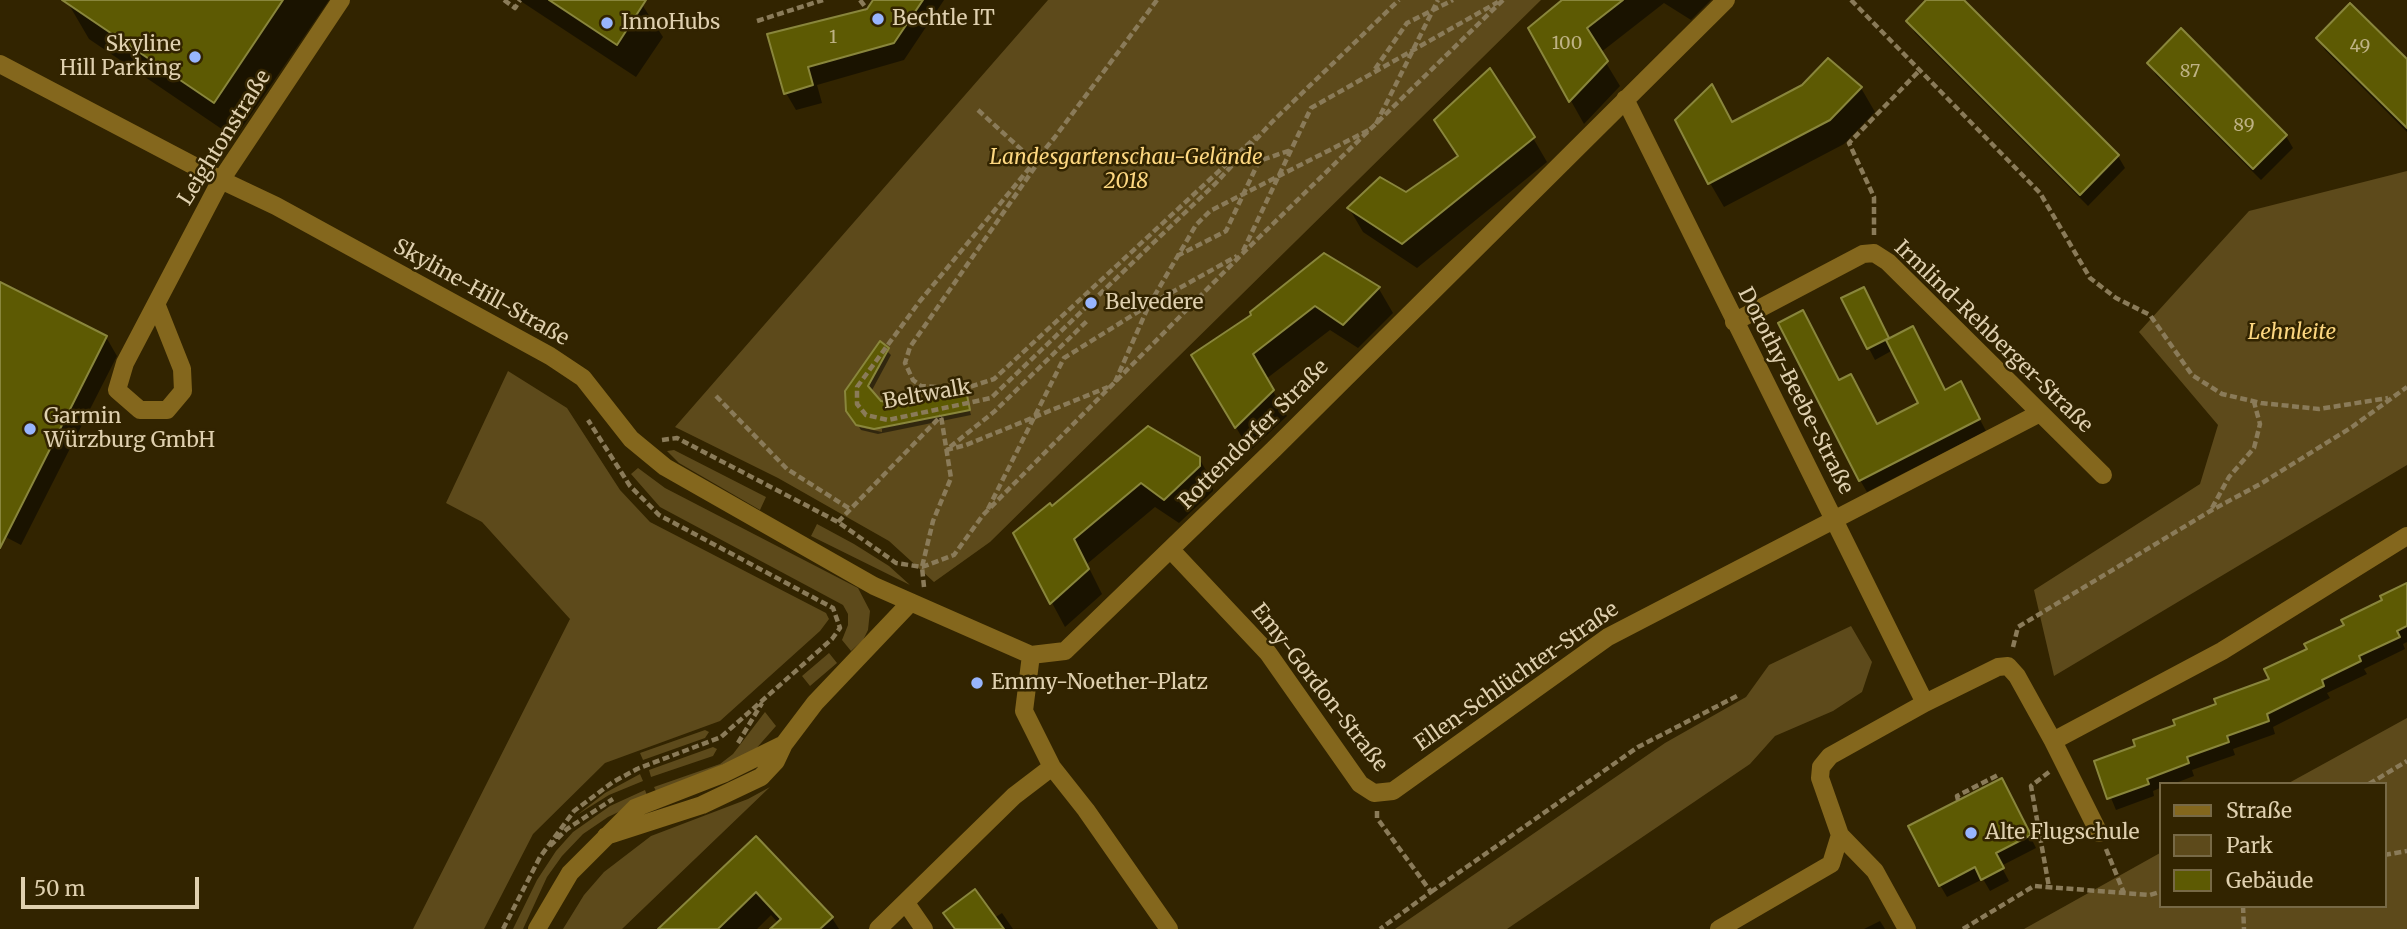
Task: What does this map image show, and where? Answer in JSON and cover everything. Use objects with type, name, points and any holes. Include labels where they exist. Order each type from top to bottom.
[{"type":"street","name":"Leightonstraße","points":[[157,306],[182,369],[183,391],[167,410],[140,410],[117,390],[125,363],[221,180],[341,0]]},
{"type":"street","name":"Rottendorfer Straße","points":[[1031,655],[1065,651],[1171,550],[1726,0]]},
{"type":"street","name":"Skyline-Hill-Straße","points":[[0,64],[276,206],[550,356],[583,378],[645,452],[665,467],[910,603]]},
{"type":"street","name":"Dorothy-Beebe-Straße","points":[[1625,99],[1925,703]]},
{"type":"street","name":"Irmlind-Rehberger-Straße","points":[[1734,322],[1863,254],[1874,253],[1888,262],[2103,475]]},
{"type":"street","name":"Ellen-Schlüchter-Straße","points":[[1374,793],[1393,791],[1608,637],[2040,413]]},
{"type":"street","points":[[2053,741],[2222,651],[2407,536]]},
{"type":"street","name":"Emy-Gordon-Straße","points":[[1171,550],[1268,653],[1360,784],[1374,793]]},
{"type":"street","points":[[537,929],[570,873],[635,808],[725,773],[784,744],[815,703],[910,603],[1031,655],[1024,711],[1052,767],[1086,810],[1169,929]]},
{"type":"street","points":[[1907,929],[1875,871],[1840,835],[1820,778],[1821,767],[1830,756],[1925,703],[1998,667],[2008,666],[2053,741],[2099,833]]},
{"type":"street","points":[[878,929],[1014,796],[1052,767]]},
{"type":"street","points":[[1719,929],[1831,864],[1840,835]]},
{"type":"street","points":[[906,902],[924,929]]},
{"type":"path","points":[[504,0],[515,8],[520,0]]},
{"type":"path","points":[[757,21],[823,0]]},
{"type":"path","points":[[860,0],[867,9]]},
{"type":"path","name":"Beltwalk","points":[[1157,0],[1055,138],[905,357],[913,380],[921,386],[938,390],[974,387],[994,379],[1206,179],[1273,121],[1399,0]]},
{"type":"path","points":[[946,450],[966,445],[1113,386],[1149,305],[1188,234],[1210,212],[1374,128],[1438,0]]},
{"type":"path","points":[[1373,72],[1407,23],[1453,0]]},
{"type":"path","points":[[986,512],[1037,416],[1064,358],[1149,305],[1242,254],[1311,107],[1503,0]]},
{"type":"path","points":[[645,452],[657,441],[677,438],[838,522],[896,563],[922,567],[954,555],[986,512],[1242,254],[1503,0]]},
{"type":"path","points":[[1851,0],[2040,193],[2090,278],[2116,298],[2150,315],[2192,375],[2222,394],[2254,402],[2319,409],[2388,398]]},
{"type":"path","points":[[1874,253],[1874,198],[1849,143],[1920,70]]},
{"type":"path","points":[[978,110],[1035,162]]},
{"type":"path","name":"Beltwalk","points":[[1055,138],[920,301],[857,387],[857,404],[866,415],[888,420],[991,398],[1215,184],[1273,121]]},
{"type":"path","points":[[1177,256],[1226,231],[1259,161],[1292,149]]},
{"type":"path","points":[[946,450],[995,411],[1087,321]]},
{"type":"path","points":[[2008,666],[2018,627],[2352,427],[2388,398],[2407,387]]},
{"type":"path","points":[[938,390],[939,399]]},
{"type":"path","points":[[716,396],[787,469],[850,509]]},
{"type":"path","points":[[2211,510],[2229,477],[2254,448],[2260,424],[2254,402]]},
{"type":"path","points":[[503,929],[540,857],[574,811],[613,782],[637,769],[721,737],[832,639],[839,628],[833,608],[659,514],[631,486],[585,416]]},
{"type":"path","points":[[838,522],[941,416],[951,478],[933,521],[922,567]]},
{"type":"path","points":[[1380,929],[1638,747],[1737,696]]},
{"type":"path","points":[[2049,887],[2031,786],[2063,761]]},
{"type":"path","points":[[2371,782],[2407,761]]},
{"type":"path","points":[[1958,800],[1956,796],[2000,774]]},
{"type":"path","points":[[1374,793],[1377,818],[1431,892]]},
{"type":"path","points":[[2099,833],[2124,893]]},
{"type":"path","points":[[2386,855],[2407,851]]},
{"type":"path","points":[[1963,929],[2034,886],[2124,893],[2158,892]]},
{"type":"path","points":[[2243,908],[2244,929]]},
{"type":"green space","name":"Landesgartenschau-Gelände 2018","points":[[1048,0],[1541,0],[990,542],[934,582],[889,541],[778,478],[675,427]]},
{"type":"green space","name":"Lehnleite","points":[[2407,171],[2407,465],[2054,676],[2034,590],[2200,484],[2218,425],[2139,332],[2249,211]]},
{"type":"green space","points":[[508,371],[567,408],[620,490],[650,522],[826,613],[829,619],[820,631],[720,721],[605,763],[533,834],[484,929],[413,929],[570,619],[482,522],[446,503]]},
{"type":"green space","points":[[674,450],[766,497],[760,510],[679,463],[667,451]]},
{"type":"green space","points":[[638,468],[665,488],[858,588],[870,611],[868,630],[863,640],[851,651],[842,640],[848,625],[848,614],[843,605],[660,507],[631,474]]},
{"type":"green space","points":[[817,524],[889,566],[910,585],[811,536]]},
{"type":"green space","points":[[1851,626],[1872,662],[1862,692],[1833,711],[1775,736],[1750,764],[1507,929],[1395,929],[1665,743],[1746,697],[1769,665]]},
{"type":"green space","points":[[829,653],[837,663],[810,686],[802,676]]},
{"type":"green space","points":[[765,712],[776,726],[754,751],[657,793],[654,787],[720,764],[733,754]]},
{"type":"green space","points":[[2407,718],[2407,929],[2024,929],[2158,854],[2158,908],[2386,908],[2386,782],[2291,782]]},
{"type":"green space","points":[[705,730],[709,732],[705,738],[643,760],[640,753]]},
{"type":"green space","points":[[713,747],[717,749],[713,756],[651,777],[649,770]]},
{"type":"green space","points":[[640,774],[643,781],[609,795],[577,815],[605,793]]},
{"type":"green space","points":[[770,787],[622,929],[563,929],[584,895],[604,872],[651,836],[748,799]]},
{"type":"green space","points":[[645,790],[648,798],[608,817],[583,834],[562,856],[547,877],[523,929],[513,929],[537,880],[556,851],[573,832],[610,806]]},
{"type":"building","name":"Skyline Hill Parking","points":[[62,0],[283,0],[214,103]]},
{"type":"building","name":"InnoHubs","points":[[549,0],[646,0],[617,45]]},
{"type":"building","points":[[873,0],[923,0],[894,43],[808,67],[813,85],[784,94],[767,34],[867,9]]},
{"type":"building","points":[[1562,0],[1623,0],[1587,28],[1608,61],[1569,102],[1528,28]]},
{"type":"building","points":[[1926,0],[1964,0],[2119,155],[2080,195],[1906,21]]},
{"type":"building","points":[[2350,3],[2407,59],[2407,128],[2316,38]]},
{"type":"building","points":[[2181,28],[2287,135],[2253,169],[2147,63]]},
{"type":"building","points":[[1828,58],[1862,87],[1830,120],[1708,184],[1675,120],[1712,84],[1732,122],[1802,85]]},
{"type":"building","points":[[1490,68],[1535,137],[1402,244],[1347,208],[1380,177],[1406,192],[1458,156],[1434,120]]},
{"type":"building","points":[[1324,253],[1380,287],[1343,325],[1315,306],[1253,354],[1274,390],[1235,428],[1191,355],[1251,315],[1250,312]]},
{"type":"building","name":"Garmin Würzburg GmbH","points":[[0,282],[107,336],[0,548]]},
{"type":"building","points":[[1864,287],[1889,338],[1867,349],[1841,298]]},
{"type":"building","points":[[1803,310],[1839,380],[1851,374],[1877,424],[1918,403],[1886,340],[1913,326],[1945,390],[1961,381],[1980,419],[1859,481],[1778,323]]},
{"type":"building","points":[[880,341],[889,348],[868,386],[881,401],[895,404],[967,395],[970,410],[874,429],[856,425],[846,411],[845,391]]},
{"type":"building","points":[[1148,426],[1200,457],[1200,466],[1164,500],[1141,483],[1074,539],[1089,569],[1050,604],[1013,533],[1050,503],[1052,506]]},
{"type":"building","points":[[2407,583],[2407,626],[2397,631],[2400,637],[2359,656],[2361,661],[2322,680],[2324,686],[2267,714],[2269,721],[2227,736],[2229,742],[2187,757],[2189,763],[2147,779],[2149,784],[2107,799],[2094,761],[2135,746],[2133,740],[2175,725],[2173,720],[2216,704],[2214,699],[2269,679],[2264,669],[2307,649],[2304,644],[2344,625],[2341,620],[2382,600],[2380,596]]},
{"type":"building","name":"Alte Flugschule","points":[[2002,778],[2031,835],[1996,853],[2004,868],[1981,880],[1975,867],[1939,886],[1908,826]]},
{"type":"building","points":[[756,836],[833,917],[820,929],[770,929],[781,919],[756,892],[718,929],[658,929]]},
{"type":"building","points":[[975,889],[1004,929],[955,929],[943,913]]},
{"type":"place","name":"Bechtle IT","points":[[878,19]]},
{"type":"place","name":"InnoHubs","points":[[607,23]]},
{"type":"place","name":"Skyline Hill Parking","points":[[195,57]]},
{"type":"place","name":"Belvedere","points":[[1091,303]]},
{"type":"place","name":"Garmin Würzburg GmbH","points":[[30,429]]},
{"type":"place","name":"Emmy-Noether-Platz","points":[[977,683]]},
{"type":"place","name":"Alte Flugschule","points":[[1971,833]]}]
